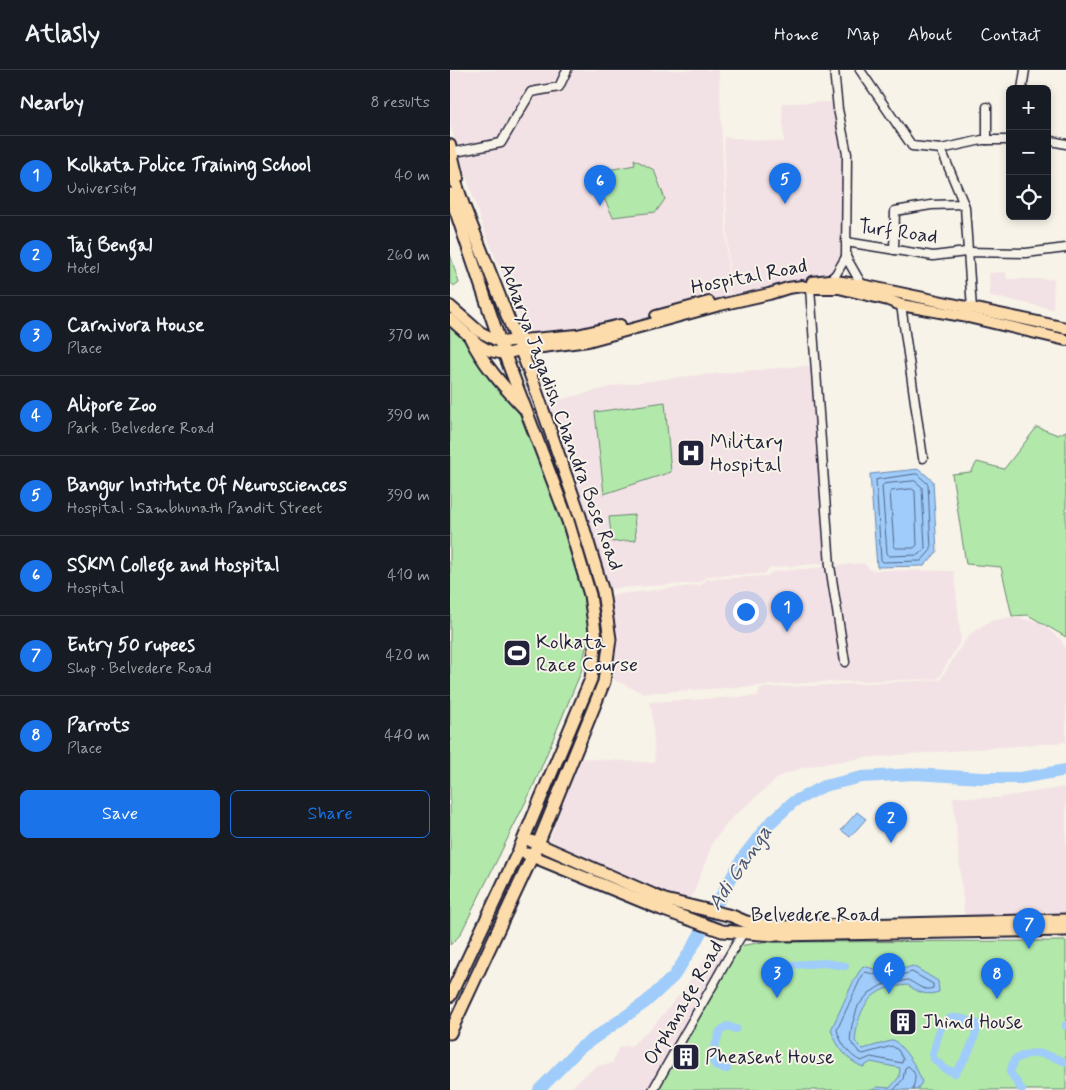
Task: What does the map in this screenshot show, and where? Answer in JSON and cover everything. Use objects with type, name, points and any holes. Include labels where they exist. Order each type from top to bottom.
[{"type":"highway","points":[[450,166],[463,204]]},
{"type":"highway","name":"Acharya Jagadish Chandra Bose Road","points":[[450,194],[500,342],[568,521],[590,595],[596,639],[591,679],[519,850],[450,996]]},
{"type":"highway","name":"Acharya Jagadish Chandra Bose Road","points":[[450,1032],[538,844],[604,682],[610,639],[603,592],[580,516],[531,376],[463,204]]},
{"type":"highway","points":[[470,337],[477,352],[495,377],[527,411]]},
{"type":"highway","points":[[568,521],[580,516]]},
{"type":"highway","name":"Belvedere Road","points":[[524,837],[665,900],[732,916],[746,922],[775,927],[1066,920]]},
{"type":"highway","name":"Belvedere Road","points":[[519,850],[677,915],[722,931],[775,935],[1066,930]]},
{"type":"main road","name":"Acharya Jagadish Chandra Bose Road","points":[[451,150],[463,204]]},
{"type":"main road","name":"Hospital Road","points":[[500,342],[518,345],[577,336],[693,305],[787,284],[827,284]]},
{"type":"main road","points":[[518,345],[588,341],[788,288],[802,286],[810,288],[827,284],[839,288],[862,289],[1066,328]]},
{"type":"main road","points":[[862,289],[901,305],[1066,340]]},
{"type":"main road","points":[[450,306],[480,332],[500,342]]},
{"type":"main road","points":[[450,320],[478,344],[490,351],[505,354]]},
{"type":"main road","name":"Hospital Road","points":[[505,354],[518,345]]},
{"type":"street","points":[[451,150],[501,143],[531,92],[559,87],[567,70]]},
{"type":"street","points":[[834,70],[838,109],[847,154],[846,257],[862,289]]},
{"type":"street","points":[[860,70],[912,146],[941,149],[987,140],[1006,140]]},
{"type":"street","points":[[1023,85],[1025,70]]},
{"type":"street","points":[[987,107],[987,140]]},
{"type":"street","points":[[1051,141],[1066,144]]},
{"type":"street","points":[[941,149],[964,204],[972,309]]},
{"type":"street","points":[[894,250],[895,211],[931,205],[964,204]]},
{"type":"street","name":"Turf Road","points":[[846,242],[933,256],[968,252],[1026,253],[1066,248]]},
{"type":"street","points":[[827,284],[836,274],[846,257]]},
{"type":"street","points":[[810,288],[830,566],[845,662]]},
{"type":"street","points":[[901,305],[923,458]]},
{"type":"street","name":"Orphanage Road","points":[[653,1090],[674,1049],[743,933]]},
{"type":"shaded area","points":[[450,70],[719,70],[729,300],[585,335],[529,341],[481,222],[450,125]]},
{"type":"shaded area","points":[[835,102],[844,153],[844,255],[834,273],[823,283],[730,301],[724,137],[784,142],[782,103]]},
{"type":"shaded area","points":[[1006,272],[1007,279],[1054,279],[1053,309],[990,296],[989,273]]},
{"type":"shaded area","name":"Military Hospital","points":[[813,365],[827,563],[771,568],[764,574],[707,576],[699,583],[606,589],[547,403],[618,385],[679,377]]},
{"type":"shaded area","points":[[863,563],[871,570],[954,571],[961,640],[938,679],[823,682],[643,693],[614,680],[614,623],[611,595],[701,585],[707,579],[767,576],[772,572]]},
{"type":"shaded area","points":[[1012,617],[1040,622],[1061,640],[1066,649],[1066,742],[862,758],[805,767],[780,776],[730,820],[713,842],[689,905],[621,878],[549,841],[578,758],[655,763],[652,711],[649,702],[758,696],[760,688],[940,680],[970,634],[990,621]]},
{"type":"shaded area","points":[[1066,787],[1066,919],[965,921],[953,797],[995,798]]},
{"type":"shaded area","points":[[712,949],[725,955],[708,989],[650,1090],[568,1090],[596,1066],[612,1063],[619,1047],[632,1045],[652,1027],[681,993]]},
{"type":"green space","points":[[634,159],[654,170],[665,199],[656,212],[613,217],[592,173],[635,165]]},
{"type":"green space","points":[[450,254],[459,283],[455,286],[450,283]]},
{"type":"green space","name":"Kolkata Race Course","points":[[450,326],[489,364],[527,426],[560,518],[583,595],[589,633],[581,672],[533,787],[460,935],[450,945]]},
{"type":"green space","points":[[665,402],[671,472],[604,494],[595,412]]},
{"type":"green space","points":[[1037,427],[1058,435],[1066,431],[1066,637],[1028,615],[1012,616],[1001,567],[966,564],[952,474],[971,472],[977,462],[1004,469]]},
{"type":"green space","points":[[634,515],[636,540],[612,542],[609,517]]},
{"type":"green space","points":[[1066,941],[1066,1090],[658,1090],[739,946],[763,942]]},
{"type":"water","points":[[919,469],[933,481],[937,552],[924,566],[877,567],[870,474]]},
{"type":"water","points":[[857,812],[866,819],[850,837],[841,830]]},
{"type":"water","points":[[863,966],[888,971],[913,966],[938,981],[939,992],[930,994],[923,993],[908,985],[891,987],[877,993],[866,1003],[857,1025],[855,1041],[863,1049],[894,1040],[903,1049],[920,1076],[922,1082],[917,1090],[873,1090],[877,1087],[890,1088],[899,1077],[900,1068],[871,1062],[863,1067],[847,1056],[833,1036],[831,1030],[854,980]]},
{"type":"waterway","name":"Adi Ganga","points":[[539,1090],[580,1048],[646,1002],[674,976],[692,948],[743,857],[768,825],[793,802],[824,786],[862,777],[914,774],[1021,778],[1066,770]]},
{"type":"waterway","points":[[790,965],[825,963],[845,966]]},
{"type":"waterway","points":[[933,1054],[945,1021],[950,1018],[957,1018],[978,1024],[970,1050],[955,1073],[945,1069],[934,1059]]},
{"type":"waterway","points":[[727,1069],[717,1067],[713,1061],[715,1046],[720,1031],[727,1026],[736,1029]]},
{"type":"waterway","points":[[1022,1090],[1010,1072],[1014,1060],[1034,1053],[1066,1062]]},
{"type":"place","name":"Bangur Institute Of Neurosciences","points":[[785,204]]},
{"type":"place","name":"SSKM College and Hospital","points":[[600,206]]},
{"type":"place","name":"Military Hospital","points":[[691,453]]},
{"type":"place","name":"Kolkata Police Training School","points":[[787,632]]},
{"type":"place","name":"Kolkata Race Course","points":[[517,653]]},
{"type":"place","name":"Taj Bengal","points":[[891,843]]},
{"type":"place","name":"Entry 50 rupees","points":[[1029,949]]},
{"type":"place","name":"Alipore Zoo","points":[[889,994]]},
{"type":"place","name":"Carnivora House","points":[[777,998]]},
{"type":"place","name":"Parrots","points":[[997,999]]},
{"type":"place","name":"Jhind House","points":[[903,1022]]},
{"type":"place","name":"Pheasent House","points":[[686,1057]]}]
